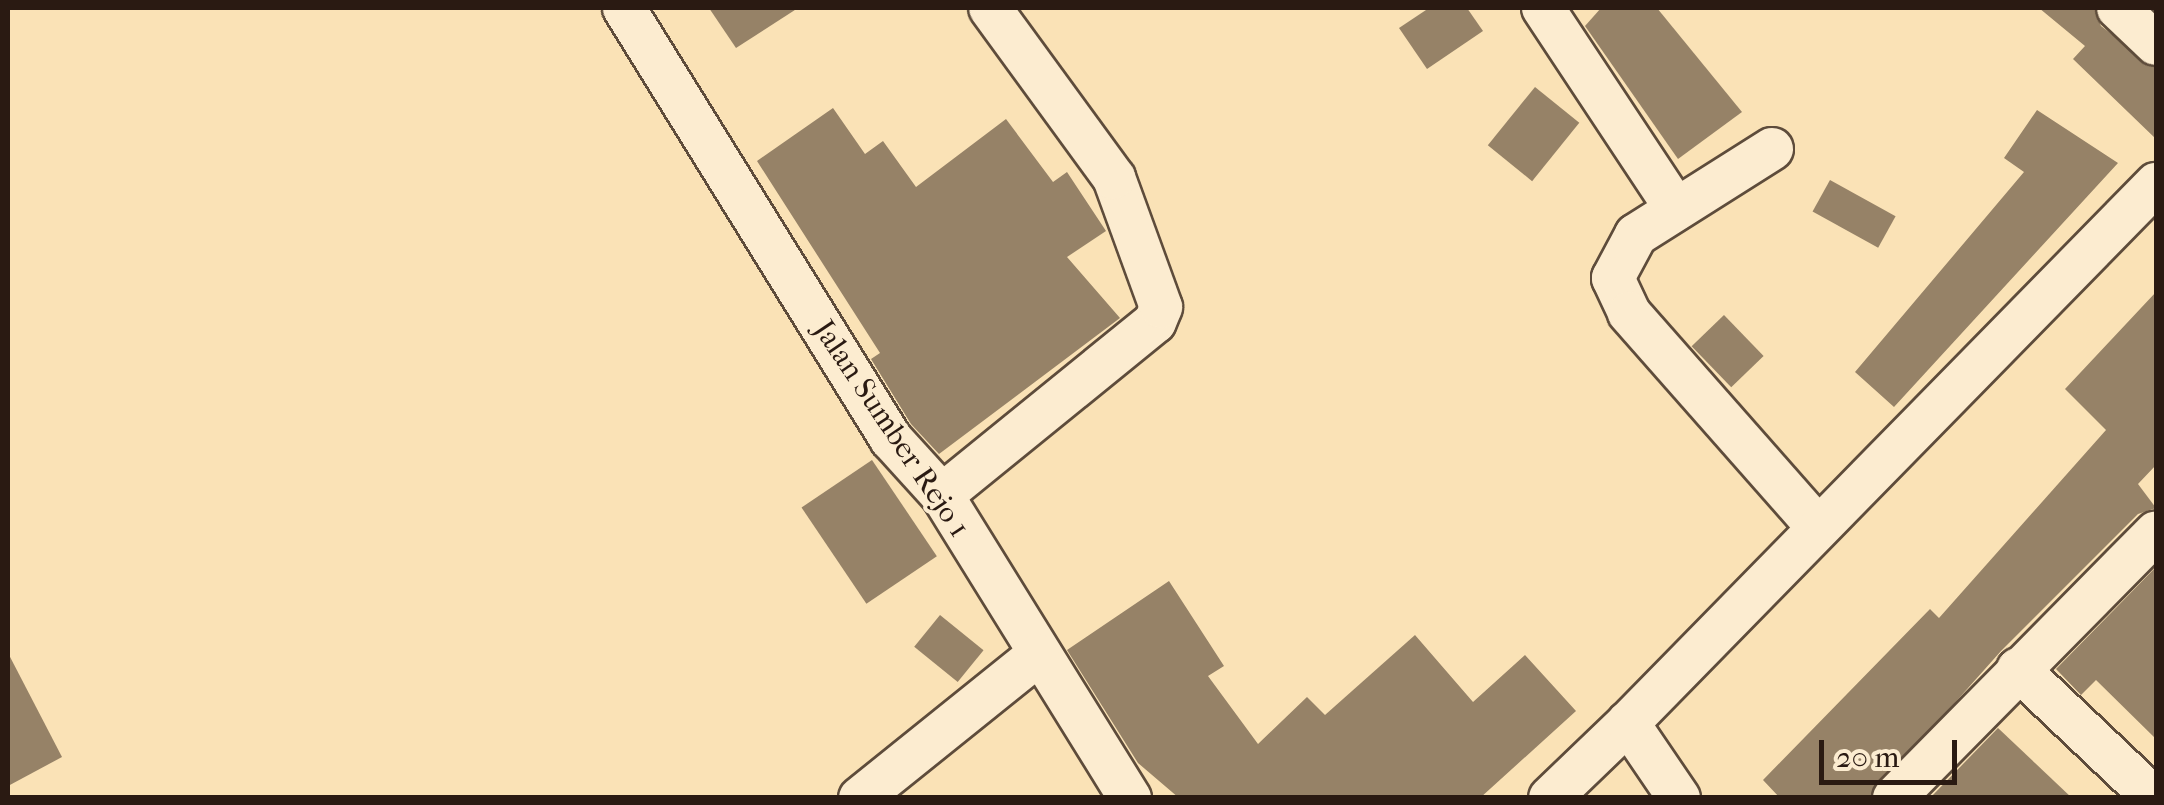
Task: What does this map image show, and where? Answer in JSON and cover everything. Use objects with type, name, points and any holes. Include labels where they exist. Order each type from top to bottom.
[{"type":"street","name":"Jalan Sumber Rejo 1","points":[[624,8],[891,439],[942,494],[1038,656],[1130,798]]},
{"type":"street","points":[[942,494],[1156,322],[1161,307],[1114,178],[990,8]]},
{"type":"street","points":[[1543,8],[1676,209]]},
{"type":"street","points":[[2118,8],[2156,44]]},
{"type":"street","points":[[1772,149],[1676,209],[1620,257],[1618,294],[1816,525]]},
{"type":"street","points":[[1550,798],[2156,184]]},
{"type":"street","points":[[1894,798],[2156,532]]},
{"type":"street","points":[[860,798],[1038,656]]},
{"type":"street","points":[[2018,669],[2154,798]]},
{"type":"street","points":[[1628,723],[1678,798]]},
{"type":"building","points":[[709,8],[798,8],[736,48]]},
{"type":"building","points":[[1429,8],[1467,8],[1483,31],[1427,69],[1399,28]]},
{"type":"building","points":[[1601,8],[1657,8],[1742,112],[1678,159],[1585,26]]},
{"type":"building","points":[[2039,8],[2094,8],[2101,26],[2156,68],[2156,139],[2073,59],[2085,46]]},
{"type":"building","points":[[1535,87],[1579,123],[1532,181],[1488,145]]},
{"type":"building","points":[[833,108],[865,154],[883,141],[916,187],[1006,119],[1053,182],[1067,172],[1106,231],[1067,257],[1120,318],[939,454],[911,424],[871,359],[880,353],[757,161]]},
{"type":"building","points":[[2037,110],[2118,163],[1894,407],[1855,372],[2024,172],[2004,158]]},
{"type":"building","points":[[1830,180],[1896,216],[1878,248],[1813,211]]},
{"type":"building","points":[[2156,292],[2156,465],[2138,484],[2156,508],[2138,514],[2001,651],[1870,798],[1780,798],[1763,780],[1930,609],[1939,618],[2106,430],[2065,389]]},
{"type":"building","points":[[1724,315],[1764,356],[1731,387],[1692,346]]},
{"type":"building","points":[[872,460],[937,556],[866,604],[802,508]]},
{"type":"building","points":[[2156,567],[2156,739],[2096,680],[2081,695],[2056,669]]},
{"type":"building","points":[[1169,581],[1224,666],[1208,676],[1258,744],[1307,697],[1325,715],[1415,635],[1473,702],[1525,655],[1576,711],[1480,798],[1179,798],[1138,763],[1067,650]]},
{"type":"building","points":[[940,615],[984,650],[958,682],[914,647]]},
{"type":"building","points":[[8,653],[62,757],[8,786]]},
{"type":"building","points":[[1998,728],[2072,798],[1930,798]]}]
